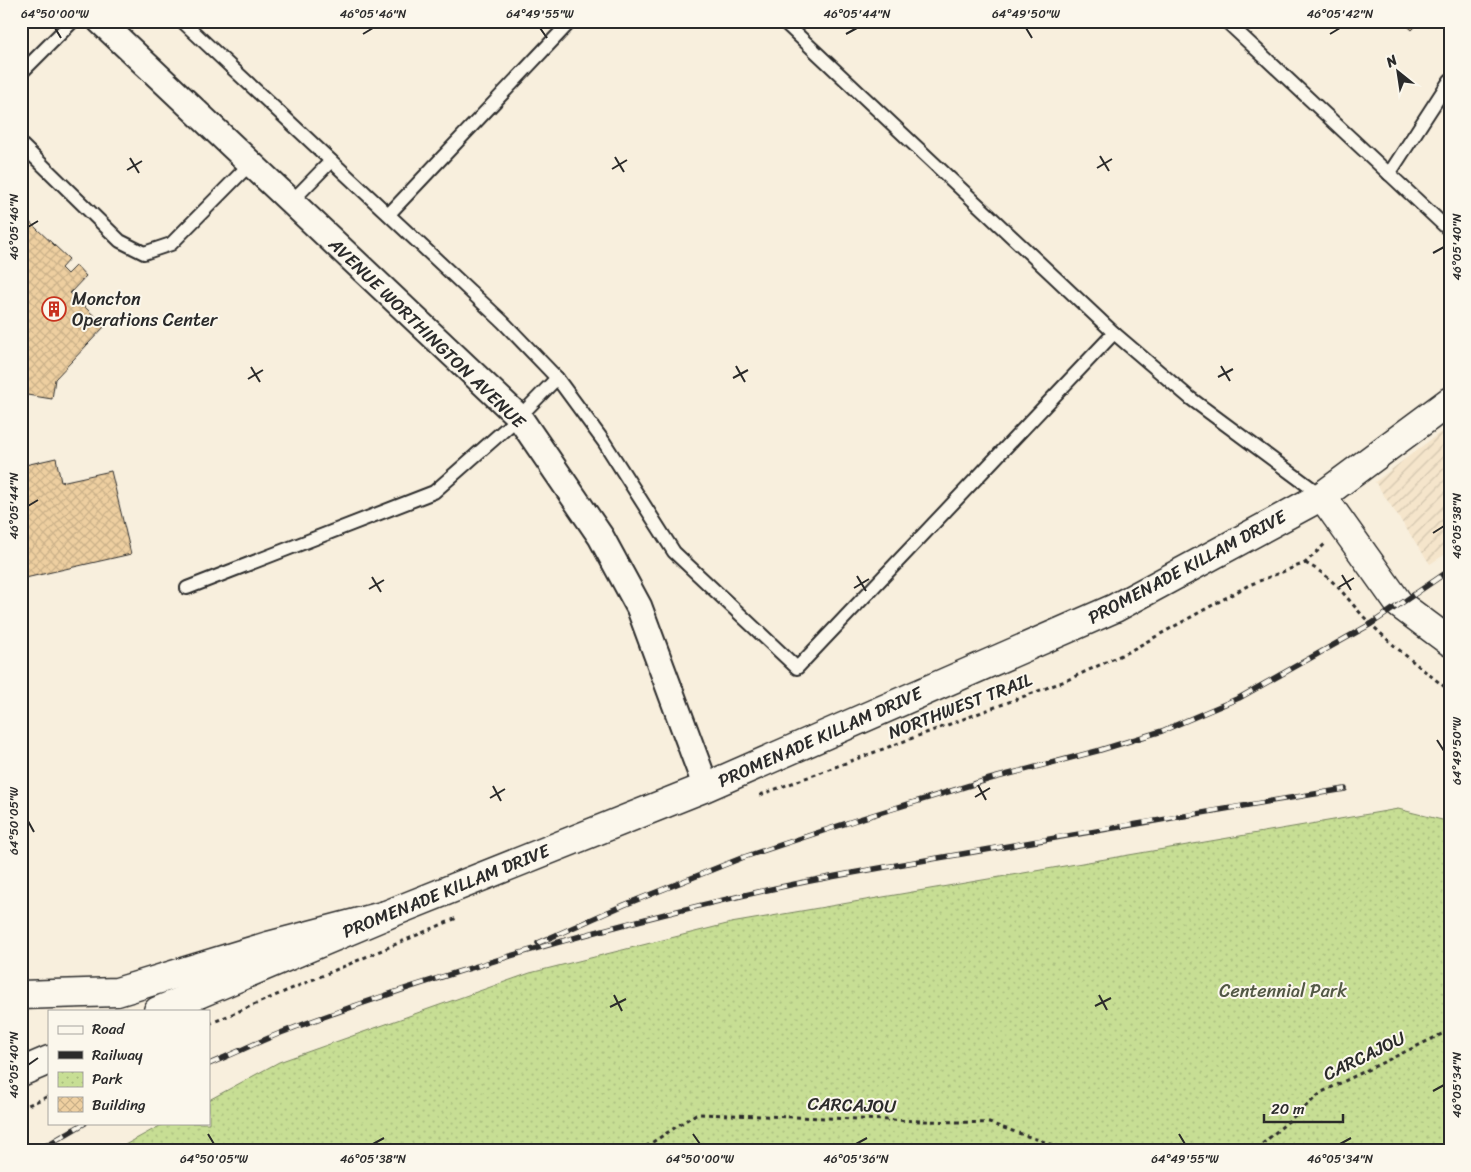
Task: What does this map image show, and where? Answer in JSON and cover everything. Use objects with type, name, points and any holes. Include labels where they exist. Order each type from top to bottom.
[{"type":"main road","name":"PROMENADE KILLAM DRIVE","points":[[160,1010],[386,915],[706,786],[1115,608],[1322,496],[1450,401]]},
{"type":"main road","points":[[1322,496],[1399,604],[1450,642]]},
{"type":"main road","points":[[21,995],[117,992],[268,946],[386,915]]},
{"type":"main road","points":[[21,1072],[48,1060]]},
{"type":"street","name":"AVENUE WORTHINGTON AVENUE","points":[[100,21],[519,418],[601,537],[638,607],[706,786]]},
{"type":"lane","points":[[21,73],[73,21]]},
{"type":"lane","points":[[182,21],[503,322],[557,378],[604,442],[674,552],[797,668],[1114,333]]},
{"type":"lane","points":[[389,214],[571,21]]},
{"type":"lane","points":[[783,21],[1114,333],[1190,398],[1322,496]]},
{"type":"lane","points":[[1226,21],[1450,231]]},
{"type":"lane","points":[[1389,174],[1450,80]]},
{"type":"lane","points":[[21,144],[120,241],[144,254],[171,244],[250,164]]},
{"type":"lane","points":[[291,202],[331,161]]},
{"type":"lane","points":[[187,588],[434,492],[519,418],[557,378]]},
{"type":"path","name":"NORTHWEST TRAIL","points":[[753,798],[1065,681],[1128,652],[1249,585],[1305,563],[1344,526]]},
{"type":"path","points":[[1305,563],[1318,569],[1334,582],[1364,617],[1398,650],[1450,691]]},
{"type":"path","points":[[210,1024],[460,917]]},
{"type":"path","name":"CARCAJOU","points":[[1248,1151],[1261,1145],[1322,1092],[1450,1030]]},
{"type":"path","points":[[21,1108],[48,1096]]},
{"type":"path","name":"CARCAJOU","points":[[639,1151],[696,1114],[989,1123],[1071,1151]]},
{"type":"shaded area","points":[[1450,425],[1450,551],[1430,564],[1375,482]]},
{"type":"green space","name":"Centennial Park","points":[[1398,809],[1450,822],[1450,1151],[114,1151],[163,1124],[210,1124],[210,1099],[279,1062],[530,973],[731,923]]},
{"type":"building","points":[[1402,21],[1421,21],[1412,30]]},
{"type":"building","name":"Moncton Operations Center","points":[[21,214],[69,259],[61,268],[67,274],[76,265],[86,276],[70,293],[105,326],[55,379],[52,399],[21,394]]},
{"type":"building","points":[[56,458],[61,482],[111,471],[131,554],[21,579],[21,466]]},
{"type":"railway","points":[[538,943],[624,905],[744,857],[990,779],[1097,751],[1162,731],[1239,698],[1371,624],[1450,570]]},
{"type":"railway","points":[[210,1064],[285,1031],[473,967],[533,949],[715,902],[866,870],[1345,789]]},
{"type":"railway","points":[[37,1151],[83,1124]]},
{"type":"place","name":"Moncton Operations Center","points":[[54,309]]}]
